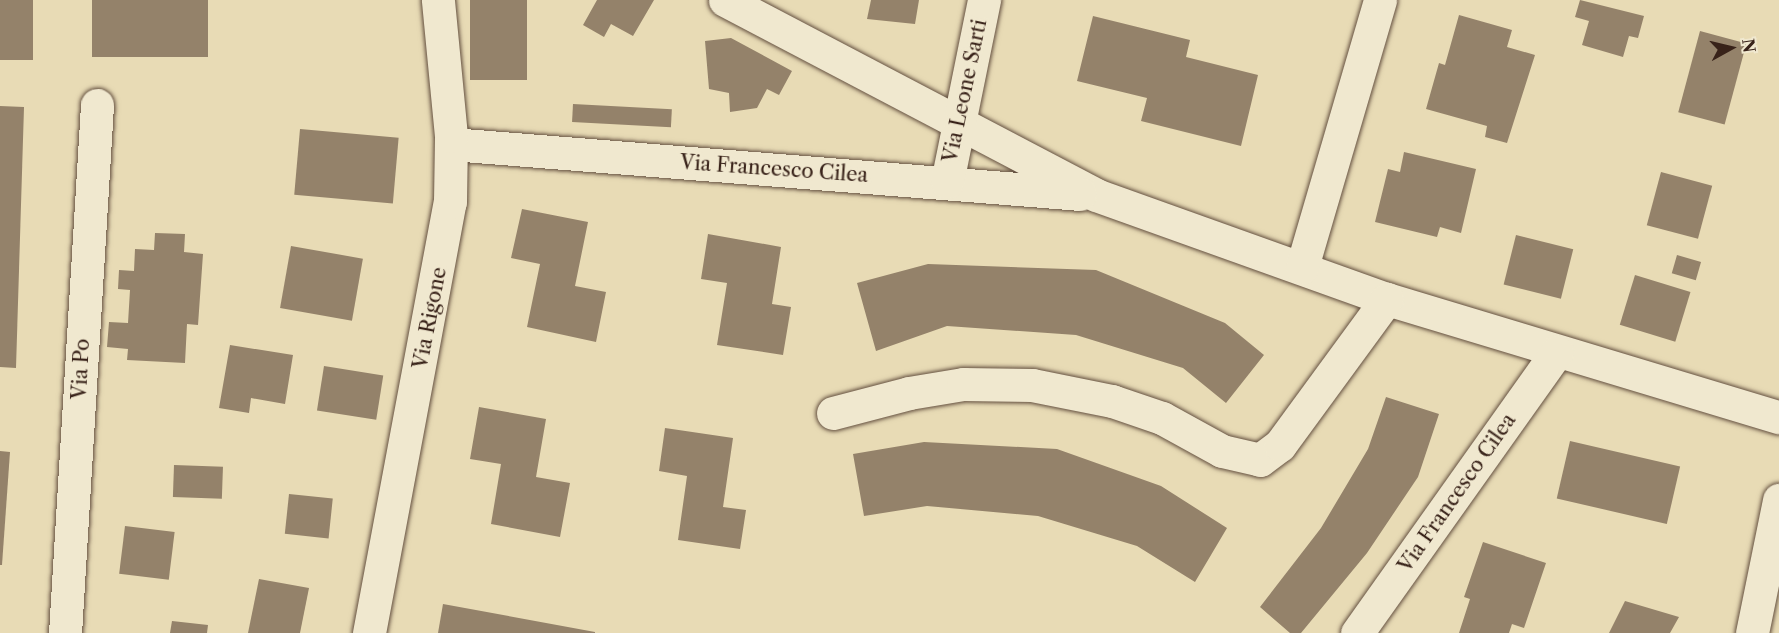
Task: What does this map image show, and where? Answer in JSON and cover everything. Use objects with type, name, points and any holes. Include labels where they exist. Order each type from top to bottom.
[{"type":"street","name":"Via Rigone","points":[[369,633],[444,242],[451,144],[438,0]]},
{"type":"street","name":"Via Francesco Cilea","points":[[725,0],[1096,195],[1387,299],[1779,417]]},
{"type":"street","name":"Via Leone Sarti","points":[[946,182],[984,0]]},
{"type":"street","points":[[1302,267],[1380,0]]},
{"type":"street","name":"Via Po","points":[[65,633],[97,105]]},
{"type":"street","name":"Via Francesco Cilea","points":[[451,144],[1096,195]]},
{"type":"street","points":[[833,413],[909,393],[963,384],[1032,385],[1112,401],[1162,418],[1222,451],[1260,460],[1280,445],[1387,299]]},
{"type":"street","name":"Via Francesco Cilea","points":[[1357,633],[1557,352]]},
{"type":"street","points":[[1752,633],[1779,500]]},
{"type":"building","points":[[0,0],[33,0],[33,60],[0,60]]},
{"type":"building","points":[[92,0],[208,0],[208,57],[92,57]]},
{"type":"building","points":[[470,0],[527,0],[527,80],[470,80]]},
{"type":"building","points":[[597,0],[654,0],[633,36],[611,24],[604,37],[583,25]]},
{"type":"building","points":[[871,0],[919,0],[915,24],[867,19]]},
{"type":"building","points":[[1580,0],[1644,16],[1638,38],[1629,36],[1623,57],[1582,45],[1589,21],[1575,17]]},
{"type":"building","points":[[1459,15],[1512,30],[1507,47],[1535,55],[1507,143],[1485,137],[1487,126],[1426,109],[1439,63],[1445,65]]},
{"type":"building","points":[[1093,16],[1190,40],[1186,57],[1258,75],[1241,146],[1141,121],[1147,98],[1077,81]]},
{"type":"building","points":[[1700,31],[1746,43],[1725,125],[1678,112]]},
{"type":"building","points":[[731,38],[792,71],[779,95],[767,89],[757,108],[730,112],[729,93],[709,89],[705,41]]},
{"type":"building","points":[[573,104],[672,109],[671,127],[572,122]]},
{"type":"building","points":[[0,106],[24,107],[16,368],[0,367]]},
{"type":"building","points":[[300,129],[399,138],[393,203],[294,195]]},
{"type":"building","points":[[1404,152],[1476,169],[1461,233],[1440,227],[1437,237],[1375,222],[1388,169],[1400,172]]},
{"type":"building","points":[[1661,172],[1712,186],[1698,239],[1647,225]]},
{"type":"building","points":[[522,209],[588,222],[575,286],[606,292],[596,342],[527,327],[540,264],[511,258]]},
{"type":"building","points":[[155,233],[185,234],[184,252],[203,254],[198,325],[187,324],[185,363],[127,360],[128,349],[107,347],[109,322],[128,323],[130,290],[118,289],[119,270],[134,271],[135,249],[154,250]]},
{"type":"building","points":[[708,234],[781,247],[772,304],[791,307],[783,355],[717,345],[727,283],[701,279]]},
{"type":"building","points":[[1516,235],[1573,249],[1561,299],[1504,284]]},
{"type":"building","points":[[291,246],[363,259],[352,321],[280,308]]},
{"type":"building","points":[[1677,255],[1701,262],[1696,280],[1672,273]]},
{"type":"building","points":[[928,264],[1096,270],[1225,323],[1264,355],[1226,403],[1183,368],[1076,335],[947,326],[876,351],[857,283]]},
{"type":"building","points":[[1635,275],[1690,292],[1675,342],[1620,325]]},
{"type":"building","points":[[230,345],[293,355],[285,404],[251,398],[249,413],[219,408]]},
{"type":"building","points":[[324,366],[383,375],[376,420],[317,410]]},
{"type":"building","points":[[1386,397],[1439,414],[1418,477],[1367,553],[1301,633],[1290,633],[1260,607],[1321,528],[1368,449]]},
{"type":"building","points":[[479,407],[546,419],[536,477],[570,483],[560,537],[491,524],[501,464],[470,459]]},
{"type":"building","points":[[665,428],[733,438],[723,507],[746,510],[740,549],[678,540],[687,476],[659,471]]},
{"type":"building","points":[[1570,441],[1680,466],[1667,524],[1557,498]]},
{"type":"building","points":[[924,442],[1057,449],[1161,486],[1227,528],[1195,582],[1137,546],[1038,516],[927,506],[864,516],[853,454]]},
{"type":"building","points":[[0,451],[10,452],[2,565],[0,565]]},
{"type":"building","points":[[174,465],[223,467],[222,499],[173,497]]},
{"type":"building","points":[[289,494],[333,499],[329,538],[285,534]]},
{"type":"building","points":[[125,526],[175,532],[169,580],[119,574]]},
{"type":"building","points":[[1483,542],[1546,563],[1524,628],[1512,624],[1509,633],[1459,633],[1470,599],[1464,597]]},
{"type":"building","points":[[259,579],[309,588],[300,633],[248,633]]},
{"type":"building","points":[[1625,601],[1679,617],[1670,633],[1609,633]]},
{"type":"building","points":[[443,604],[595,632],[595,633],[438,633]]},
{"type":"building","points":[[172,621],[208,625],[207,633],[170,633]]}]
